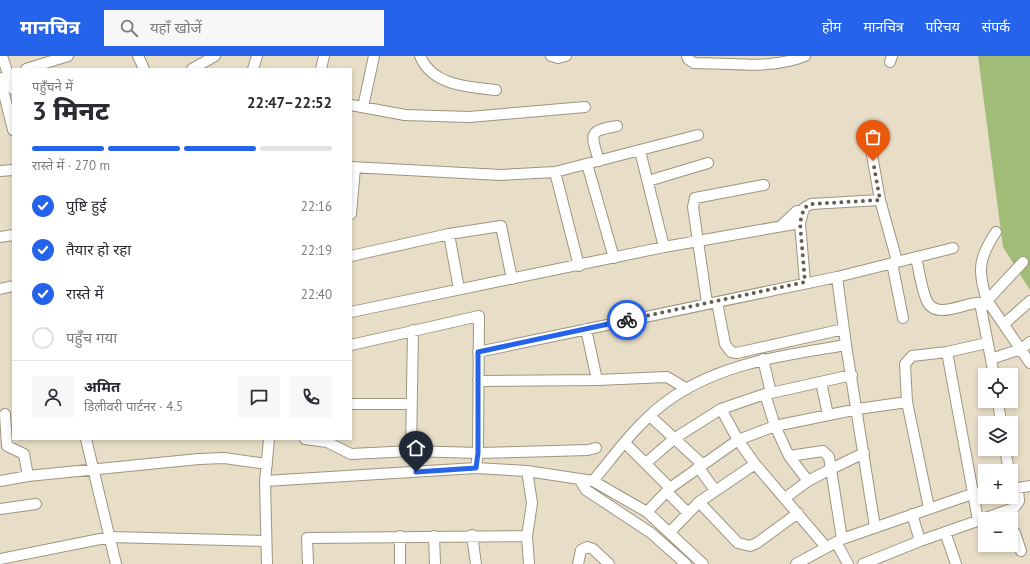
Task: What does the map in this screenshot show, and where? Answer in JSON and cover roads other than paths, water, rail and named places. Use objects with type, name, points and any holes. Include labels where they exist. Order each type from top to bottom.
[{"type":"street","points":[[29,68],[68,56]]},
{"type":"street","points":[[138,56],[144,68]]},
{"type":"street","points":[[195,68],[216,56]]},
{"type":"street","points":[[253,68],[257,56]]},
{"type":"street","points":[[321,68],[324,56]]},
{"type":"street","points":[[363,107],[374,56]]},
{"type":"street","points":[[420,56],[427,68],[446,81],[460,86],[496,90]]},
{"type":"street","points":[[551,56],[558,58],[566,56]]},
{"type":"street","points":[[687,56],[688,59],[694,63],[760,60],[780,63],[805,56]]},
{"type":"street","points":[[2,58],[12,123]]},
{"type":"street","points":[[5,76],[12,87]]},
{"type":"street","points":[[352,105],[405,115],[469,118],[585,107]]},
{"type":"street","points":[[599,161],[593,136],[599,129],[617,126]]},
{"type":"street","points":[[352,191],[353,168],[501,175],[555,172],[698,135]]},
{"type":"street","points":[[871,148],[880,200],[894,262],[903,318]]},
{"type":"street","points":[[640,151],[664,246]]},
{"type":"street","points":[[648,181],[708,163]]},
{"type":"street","points":[[587,164],[614,258]]},
{"type":"street","points":[[0,171],[12,170]]},
{"type":"street","points":[[555,172],[579,266]]},
{"type":"street","points":[[764,185],[695,198],[692,207],[697,240],[712,302],[725,344],[731,352],[737,353],[845,337]]},
{"type":"street","points":[[805,282],[800,223],[803,211],[811,204],[880,200]]},
{"type":"street","points":[[780,226],[797,211],[803,211]]},
{"type":"street","points":[[352,312],[512,278],[579,266],[664,246],[800,223]]},
{"type":"street","points":[[352,256],[449,234],[501,226],[512,278]]},
{"type":"street","points":[[993,368],[987,343],[981,277],[982,257],[985,248],[996,232]]},
{"type":"street","points":[[449,234],[459,289]]},
{"type":"street","points":[[0,237],[12,235]]},
{"type":"street","points":[[478,352],[837,276],[953,248]]},
{"type":"street","points":[[916,257],[926,300],[931,307],[936,310],[984,302],[1023,262]]},
{"type":"street","points":[[837,276],[845,337],[858,409],[875,527]]},
{"type":"street","points":[[0,289],[12,286]]},
{"type":"street","points":[[1004,324],[1030,301]]},
{"type":"street","points":[[984,302],[991,306],[1027,357]]},
{"type":"street","points":[[352,345],[479,316],[478,453],[476,468]]},
{"type":"street","points":[[411,452],[413,330]]},
{"type":"street","points":[[586,330],[597,380]]},
{"type":"street","points":[[593,481],[650,416],[672,397],[721,372],[845,337]]},
{"type":"street","points":[[1027,357],[1030,342]]},
{"type":"street","points":[[929,508],[907,402],[904,380],[905,364],[912,356],[947,352],[987,343]]},
{"type":"street","points":[[863,564],[978,520],[947,352]]},
{"type":"street","points":[[991,359],[1027,357]]},
{"type":"street","points":[[763,359],[768,394],[775,426],[789,456],[808,481]]},
{"type":"street","points":[[646,463],[675,438],[721,409],[768,394],[852,375]]},
{"type":"street","points":[[478,381],[597,380],[667,377],[687,389]]},
{"type":"street","points":[[822,382],[828,415]]},
{"type":"street","points":[[647,512],[668,490],[738,440],[775,426],[858,409],[907,402]]},
{"type":"street","points":[[352,404],[412,404]]},
{"type":"street","points":[[721,409],[738,440],[756,464],[826,547]]},
{"type":"street","points":[[6,414],[7,446],[24,454],[28,476]]},
{"type":"street","points":[[650,416],[675,438],[700,466],[715,490]]},
{"type":"street","points":[[86,440],[110,537],[112,563]]},
{"type":"street","points":[[267,564],[266,481],[269,440]]},
{"type":"street","points":[[328,440],[351,454],[411,452],[478,453],[596,448]]},
{"type":"street","points":[[625,443],[646,463],[688,513]]},
{"type":"street","points":[[789,456],[823,451],[829,456],[839,541],[848,564]]},
{"type":"street","points":[[785,498],[808,481],[831,468],[864,453]]},
{"type":"street","points":[[0,481],[28,476],[93,469],[224,458],[267,464]]},
{"type":"street","points":[[670,532],[699,502],[756,464]]},
{"type":"street","points":[[266,481],[476,468],[527,471],[593,481],[651,533],[674,546],[693,562]]},
{"type":"street","points":[[527,471],[532,503],[528,536],[529,564]]},
{"type":"street","points":[[579,479],[586,490],[647,512],[670,532],[674,546]]},
{"type":"street","points":[[1018,487],[1030,486]]},
{"type":"street","points":[[796,564],[826,547],[875,527],[972,494],[978,494]]},
{"type":"street","points":[[699,502],[738,543],[750,546],[757,543],[798,513]]},
{"type":"street","points":[[0,509],[36,504]]},
{"type":"street","points":[[1009,512],[1018,504]]},
{"type":"street","points":[[912,514],[920,541]]},
{"type":"street","points":[[945,532],[956,564]]},
{"type":"street","points":[[308,564],[306,538],[472,535],[528,536]]},
{"type":"street","points":[[472,535],[476,564]]},
{"type":"street","points":[[400,536],[400,564]]},
{"type":"street","points":[[434,536],[435,564]]},
{"type":"street","points":[[0,559],[110,537],[266,541]]},
{"type":"street","points":[[1018,542],[1021,551]]},
{"type":"street","points":[[578,564],[581,550],[587,547],[593,549],[609,564]]}]
